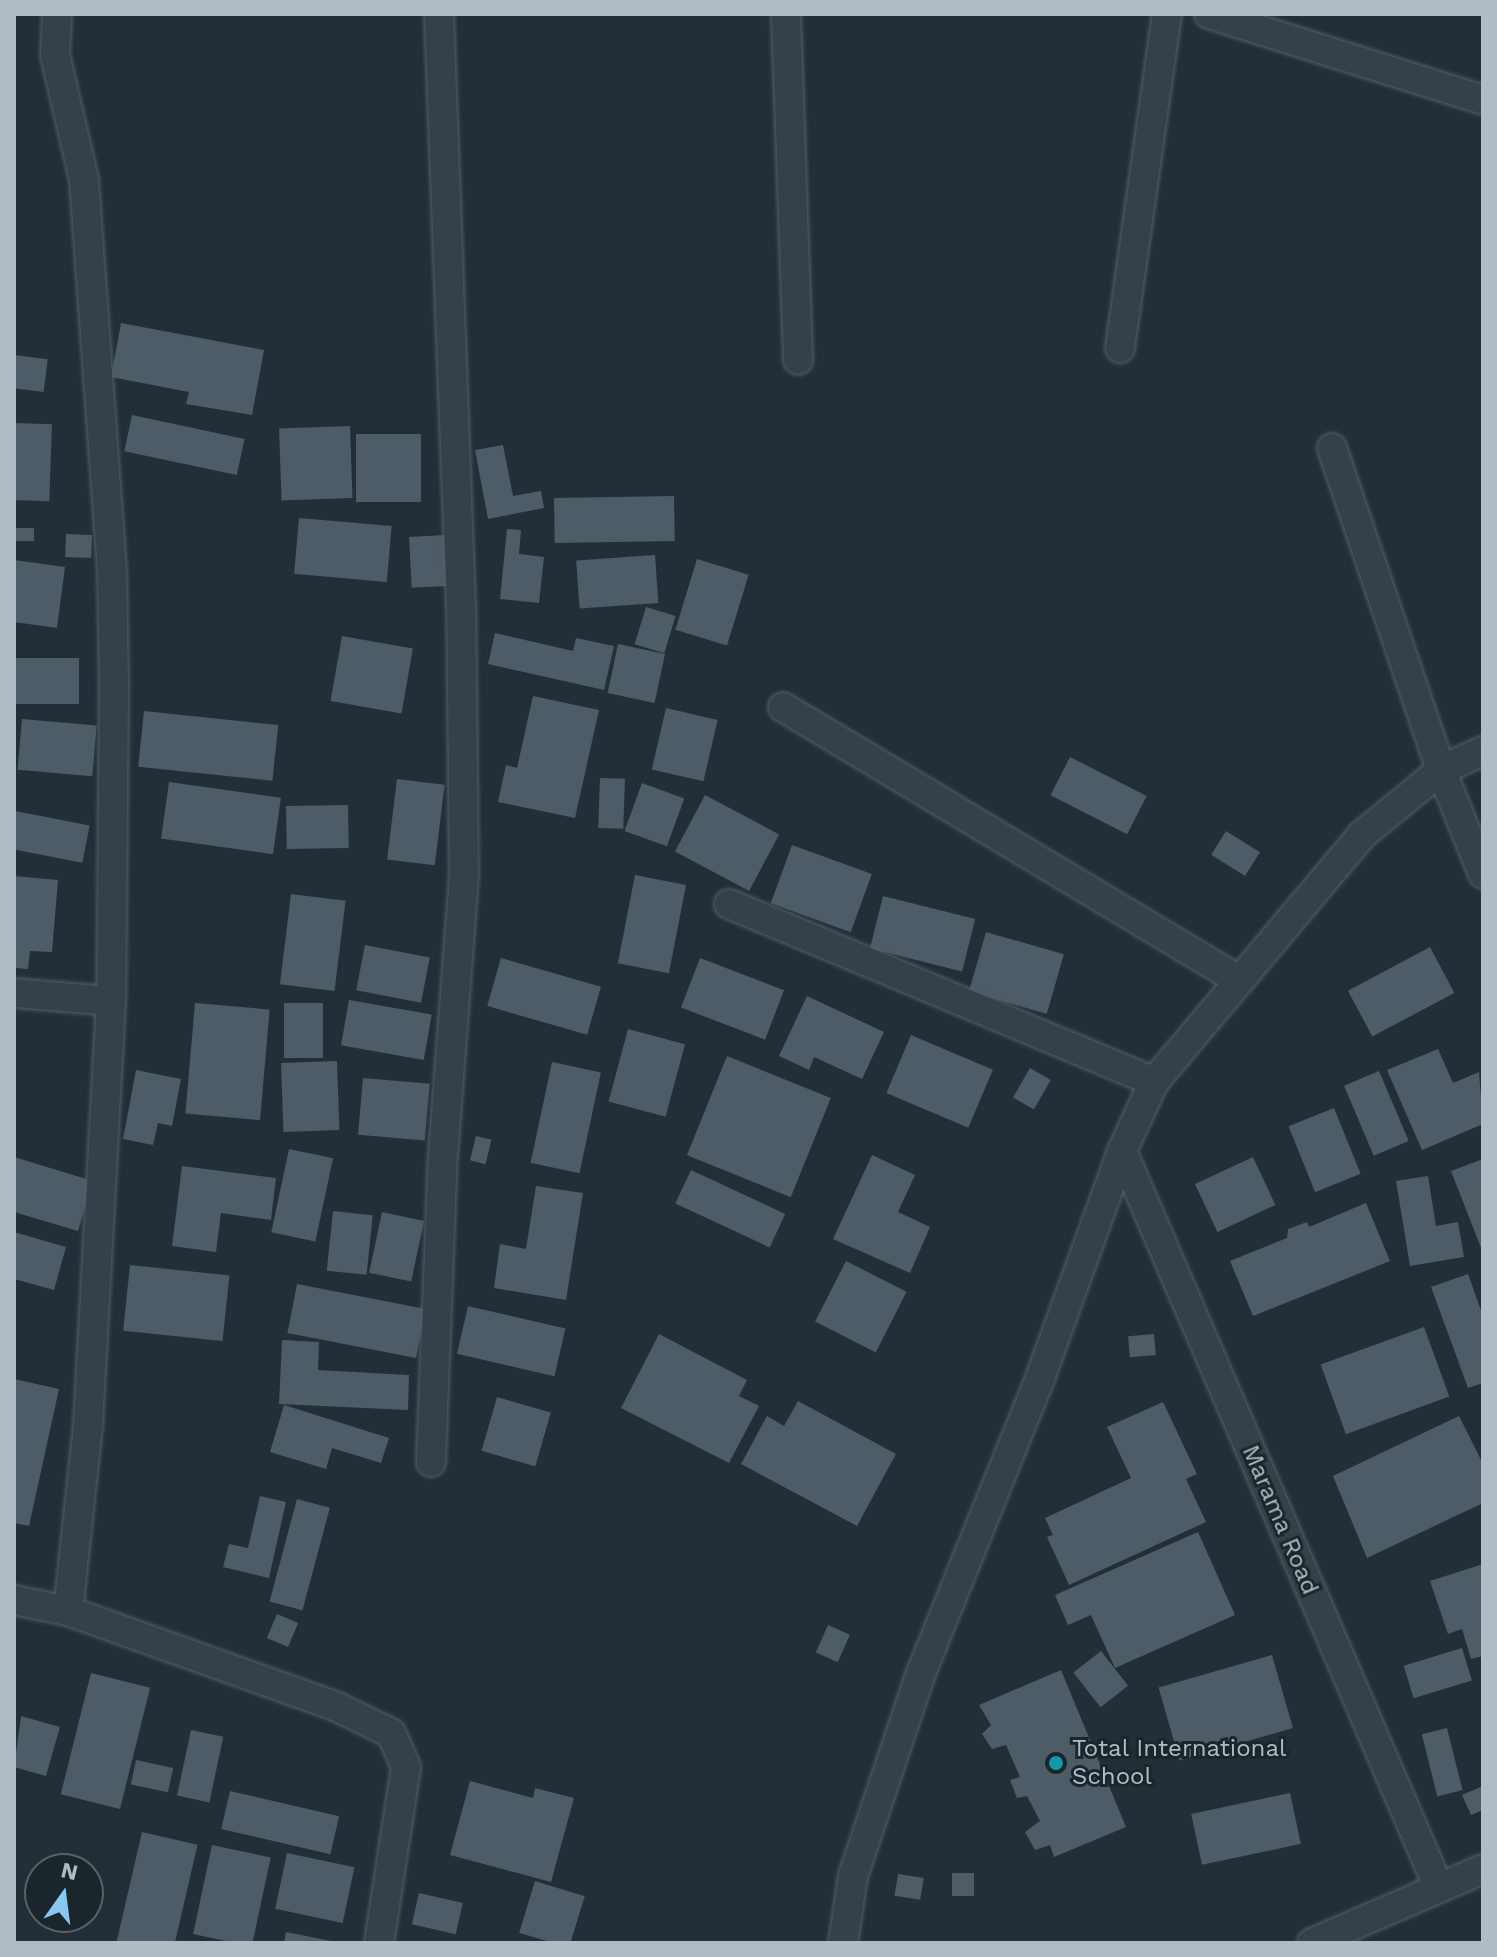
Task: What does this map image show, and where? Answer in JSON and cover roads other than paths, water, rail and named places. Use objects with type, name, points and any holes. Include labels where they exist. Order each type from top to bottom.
[{"type":"street","points":[[57,14],[55,55],[84,180],[112,569],[111,1001],[88,1425],[68,1611]]},
{"type":"street","points":[[431,1462],[442,1169],[464,875],[461,607],[439,14]]},
{"type":"street","points":[[786,14],[798,360]]},
{"type":"street","points":[[1120,348],[1167,14]]},
{"type":"street","points":[[1209,14],[1483,100]]},
{"type":"street","points":[[1332,448],[1441,770],[1483,874]]},
{"type":"street","points":[[783,707],[1237,979]]},
{"type":"street","points":[[843,1943],[853,1876],[921,1673],[1040,1378],[1122,1151],[1154,1082],[1237,979],[1362,835],[1441,770],[1483,751]]},
{"type":"street","points":[[729,904],[1154,1082]]},
{"type":"street","points":[[14,993],[111,1001]]},
{"type":"street","name":"Marama Road","points":[[1122,1151],[1439,1888]]},
{"type":"street","points":[[14,1600],[68,1611],[337,1707],[391,1733],[406,1767],[379,1943]]},
{"type":"street","points":[[1326,1940],[1483,1869]]},
{"type":"place","name":"Total International School","points":[[1056,1763]]}]
